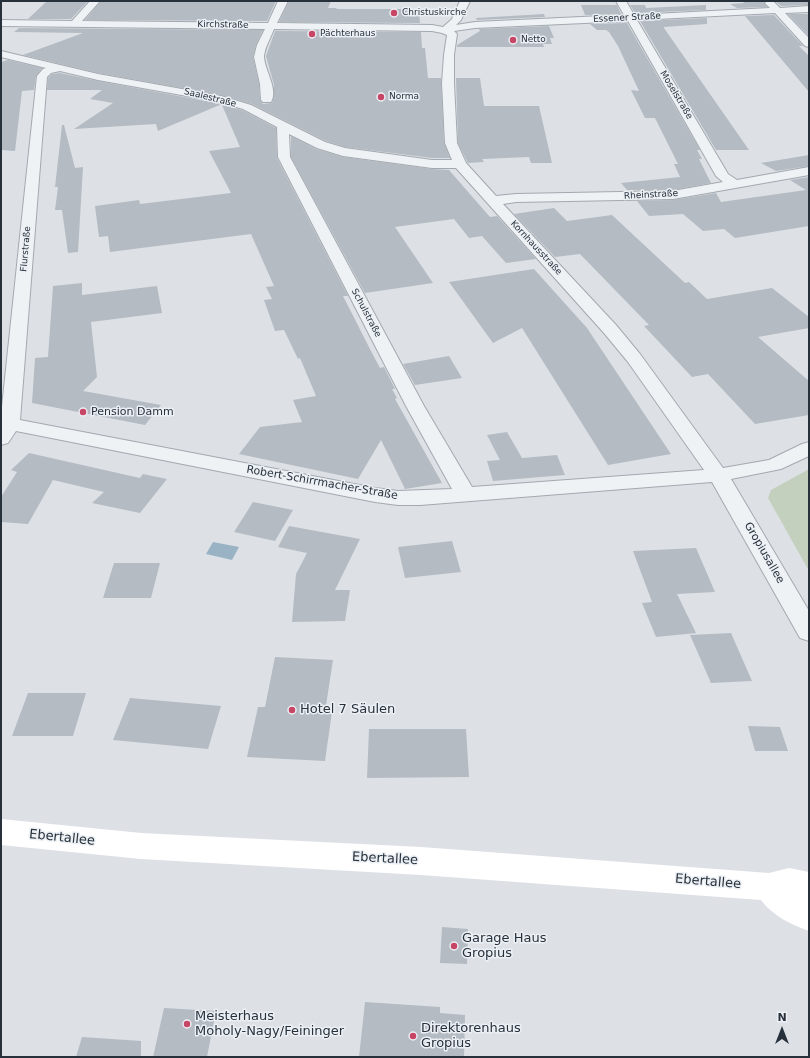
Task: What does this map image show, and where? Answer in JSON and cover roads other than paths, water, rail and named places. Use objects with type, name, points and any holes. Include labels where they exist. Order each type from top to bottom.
[{"type":"street","points":[[74,24],[95,1]]},
{"type":"street","points":[[267,100],[266,84],[259,57],[262,45],[284,1]]},
{"type":"street","points":[[445,30],[456,20],[465,1]]},
{"type":"street","name":"Moselstraße","points":[[621,1],[723,176],[735,185]]},
{"type":"street","points":[[768,1],[809,44]]},
{"type":"street","name":"Essener Straße","points":[[445,30],[475,25],[809,9]]},
{"type":"street","name":"Kirchstraße","points":[[1,23],[427,28],[445,30]]},
{"type":"street","name":"Kornhausstraße","points":[[445,30],[453,35],[449,55],[448,83],[452,143],[454,153],[460,164],[492,201],[610,329],[634,358],[718,475]]},
{"type":"street","name":"Saalestraße","points":[[1,54],[98,77],[217,98],[247,108],[327,147],[343,152],[432,164],[460,164]]},
{"type":"street","name":"Flurstraße","points":[[4,428],[42,76],[47,71],[59,68]]},
{"type":"street","name":"Schulstraße","points":[[283,126],[284,157],[416,406],[466,495]]},
{"type":"street","name":"Rheinstraße","points":[[492,201],[516,198],[658,196],[688,193],[809,172]]},
{"type":"street","name":"Robert-Schirrmacher-Straße","points":[[4,428],[398,498],[466,495],[718,475],[774,464],[809,448]]},
{"type":"street","name":"Gropiusallee","points":[[718,475],[809,632]]},
{"type":"street","name":"Ebertallee","points":[[1,832],[141,846],[421,861],[708,881],[769,887],[789,882],[809,886]]},
{"type":"street","points":[[769,887],[779,900],[809,916]]},
{"type":"water","points":[[213,542],[239,547],[232,560],[206,554]]},
{"type":"place","name":"Christuskirche","points":[[394,13]]},
{"type":"place","name":"Pächterhaus","points":[[312,34]]},
{"type":"place","name":"Netto","points":[[513,40]]},
{"type":"place","name":"Norma","points":[[381,97]]},
{"type":"place","name":"Pension Damm","points":[[83,412]]},
{"type":"place","name":"Hotel 7 Säulen","points":[[292,710]]},
{"type":"place","name":"Garage Haus Gropius","points":[[454,946]]},
{"type":"place","name":"Meisterhaus Moholy-Nagy/Feininger","points":[[187,1024]]},
{"type":"place","name":"Direktorenhaus Gropius","points":[[413,1036]]}]
